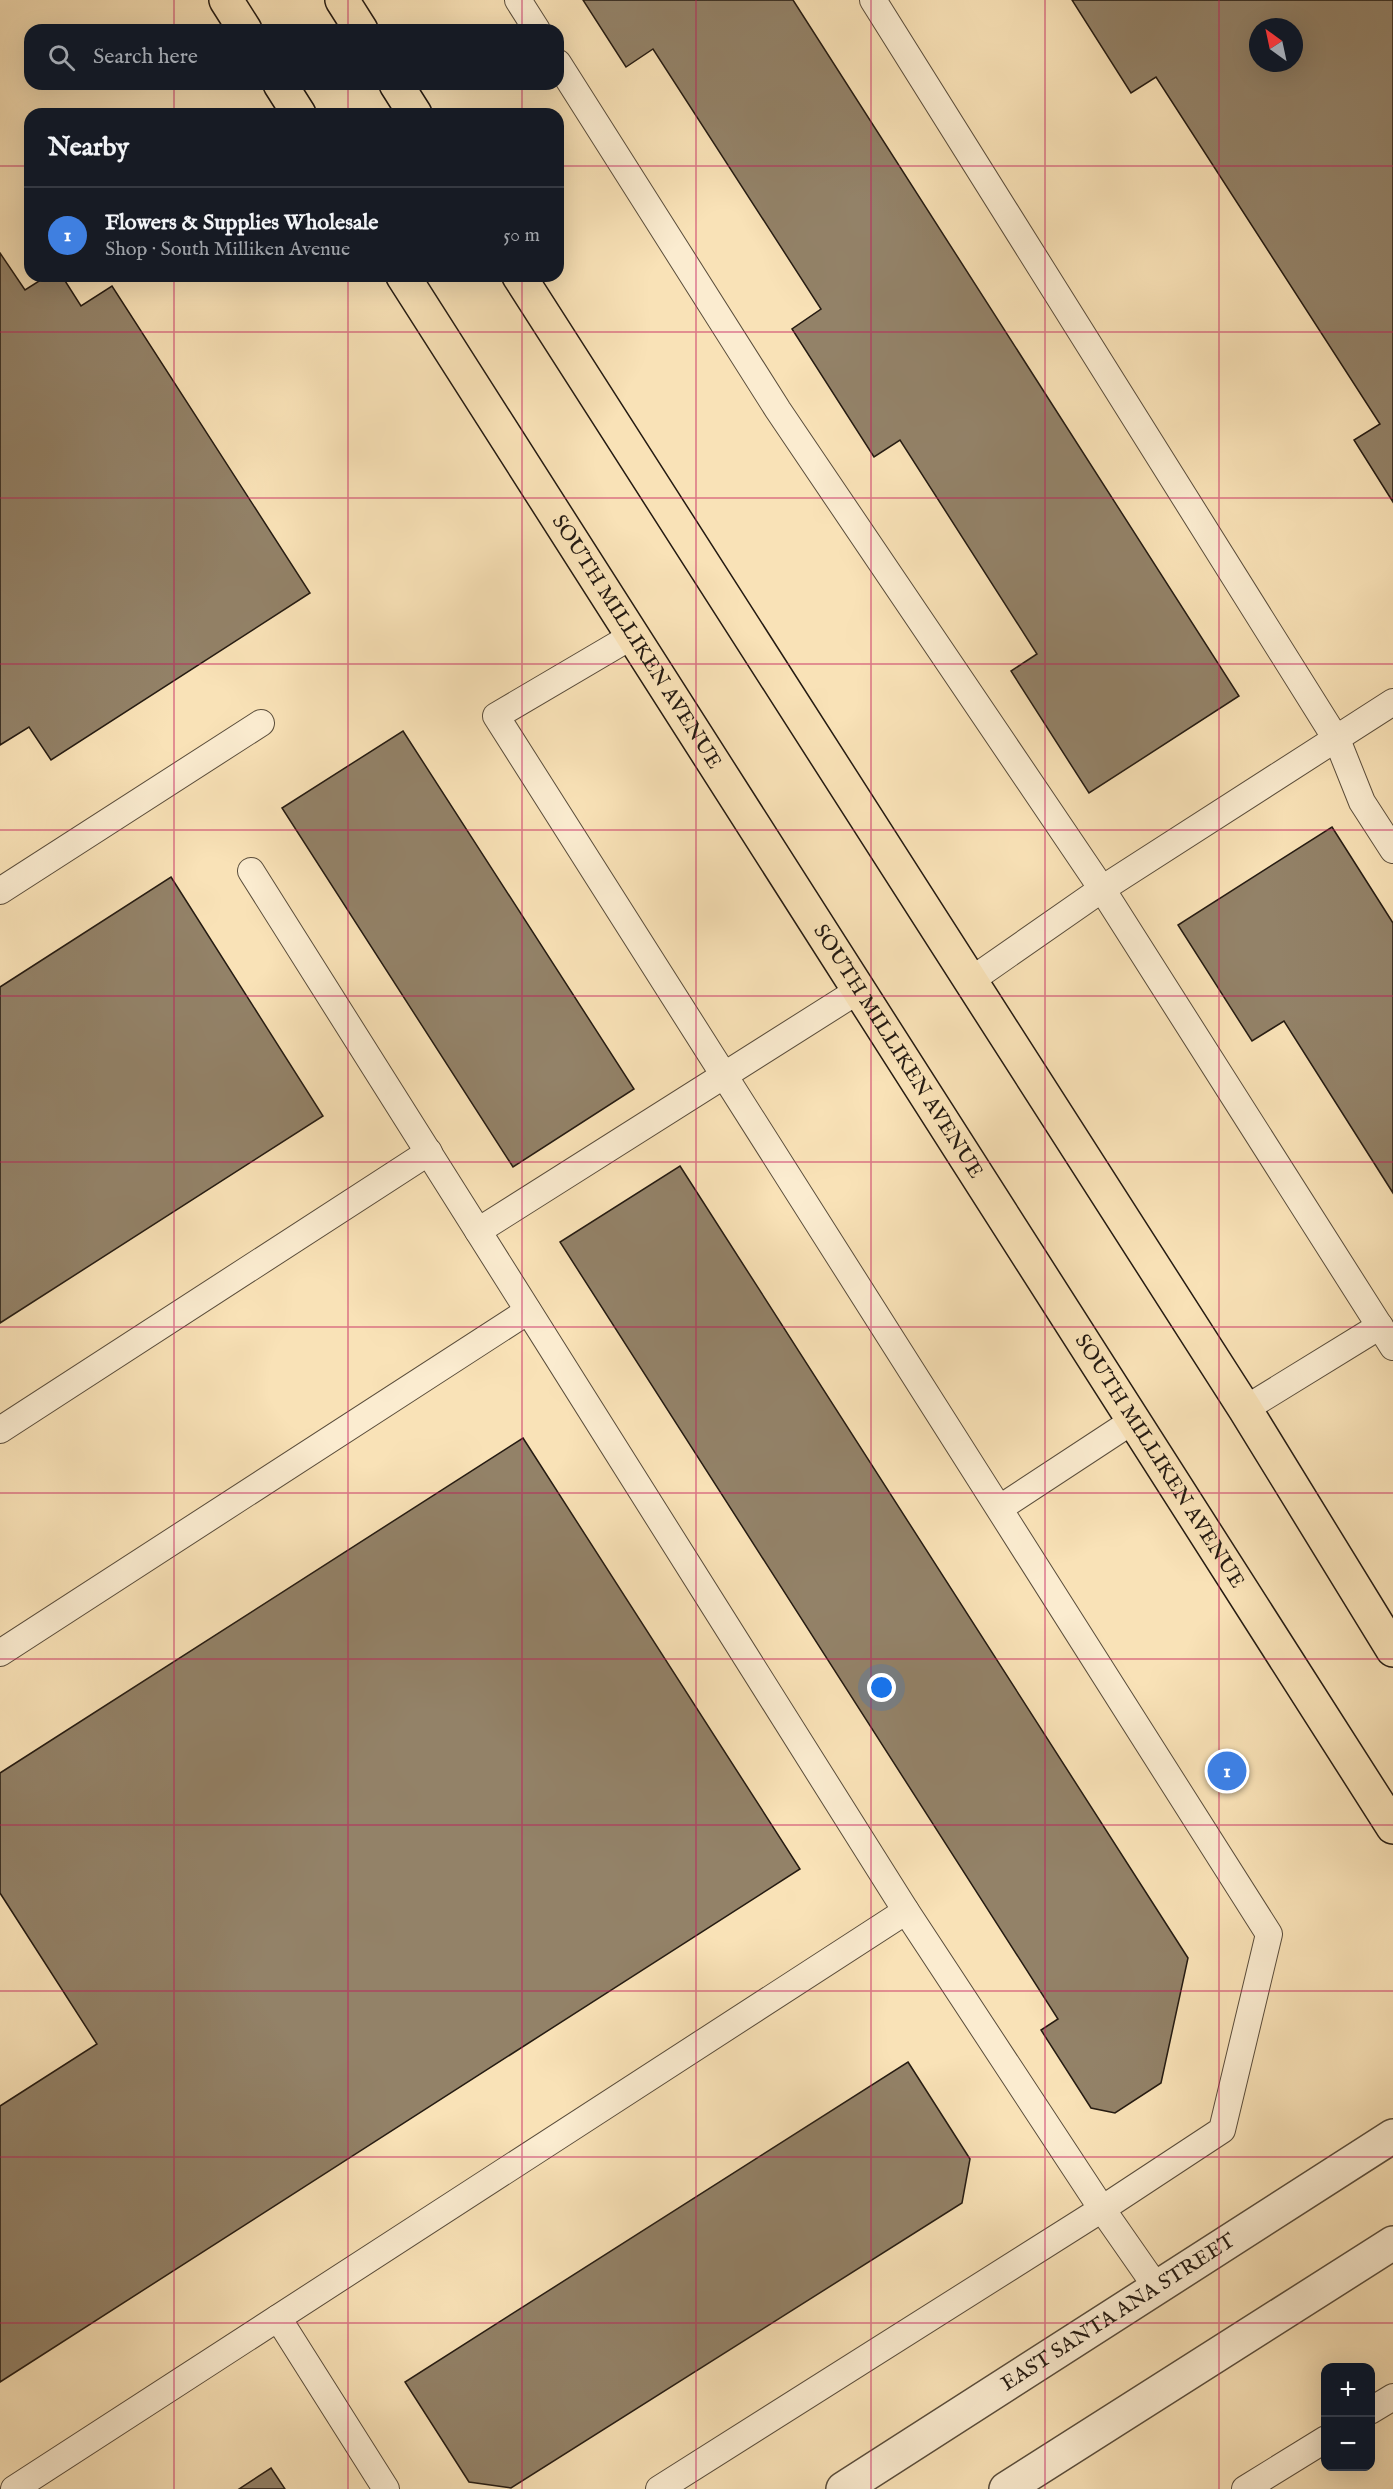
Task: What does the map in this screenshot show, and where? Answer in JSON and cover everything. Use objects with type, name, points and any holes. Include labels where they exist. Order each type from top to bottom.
[{"type":"main road","points":[[226,0],[241,24]]},
{"type":"main road","points":[[342,0],[357,24]]},
{"type":"main road","points":[[284,90],[295,108]]},
{"type":"main road","points":[[400,90],[411,108]]},
{"type":"main road","name":"SOUTH MILLIKEN AVENUE","points":[[407,282],[1393,1827]]},
{"type":"main road","points":[[523,282],[1245,1409],[1393,1650]]},
{"type":"street","name":"EAST SANTA ANA STREET","points":[[843,2489],[1393,2136]]},
{"type":"street","points":[[1006,2489],[1393,2243]]},
{"type":"lane","points":[[518,0],[533,24]]},
{"type":"lane","points":[[873,0],[1335,738],[1362,802],[1393,850]]},
{"type":"lane","points":[[564,72],[778,410],[1102,889],[1386,1336],[1245,1409]]},
{"type":"lane","points":[[632,636],[496,716],[1269,1934],[1222,2130],[1102,2209],[659,2489]]},
{"type":"lane","points":[[970,981],[1102,889],[1393,702]]},
{"type":"lane","points":[[0,891],[261,723]]},
{"type":"lane","points":[[251,871],[906,1911],[1102,2209],[1157,2288]]},
{"type":"lane","points":[[478,1231],[859,990]]},
{"type":"lane","points":[[0,1430],[429,1152]]},
{"type":"lane","points":[[0,1653],[528,1311]]},
{"type":"lane","points":[[1000,1508],[1134,1420]]},
{"type":"lane","points":[[14,2489],[906,1911]]},
{"type":"lane","points":[[278,2318],[386,2489]]},
{"type":"lane","points":[[1375,2408],[1393,2397]]},
{"type":"lane","points":[[1245,2489],[1321,2442]]},
{"type":"building","points":[[583,0],[793,0],[1239,696],[1089,793],[1011,671],[1037,654],[900,440],[874,457],[792,329],[821,309],[653,49],[626,67]]},
{"type":"building","points":[[1072,0],[1393,0],[1393,502],[1354,440],[1380,424],[1156,77],[1131,93]]},
{"type":"building","points":[[0,253],[25,290],[38,282],[66,282],[81,306],[112,286],[310,593],[51,760],[29,727],[0,745]]},
{"type":"building","points":[[403,731],[634,1089],[513,1167],[282,808]]},
{"type":"building","points":[[1332,827],[1393,923],[1393,1193],[1284,1021],[1252,1041],[1178,925]]},
{"type":"building","points":[[171,877],[323,1116],[0,1323],[0,987]]},
{"type":"building","points":[[680,1166],[1188,1958],[1161,2083],[1115,2113],[1091,2108],[1041,2030],[1058,2019],[560,1242]]},
{"type":"building","points":[[523,1438],[800,1869],[0,2382],[0,2106],[97,2044],[0,1893],[0,1773]]},
{"type":"building","points":[[908,2062],[970,2159],[962,2203],[511,2488],[469,2482],[405,2382]]},
{"type":"building","points":[[271,2468],[285,2489],[239,2489]]},
{"type":"place","name":"Flowers & Supplies Wholesale","points":[[1227,1771]]}]
